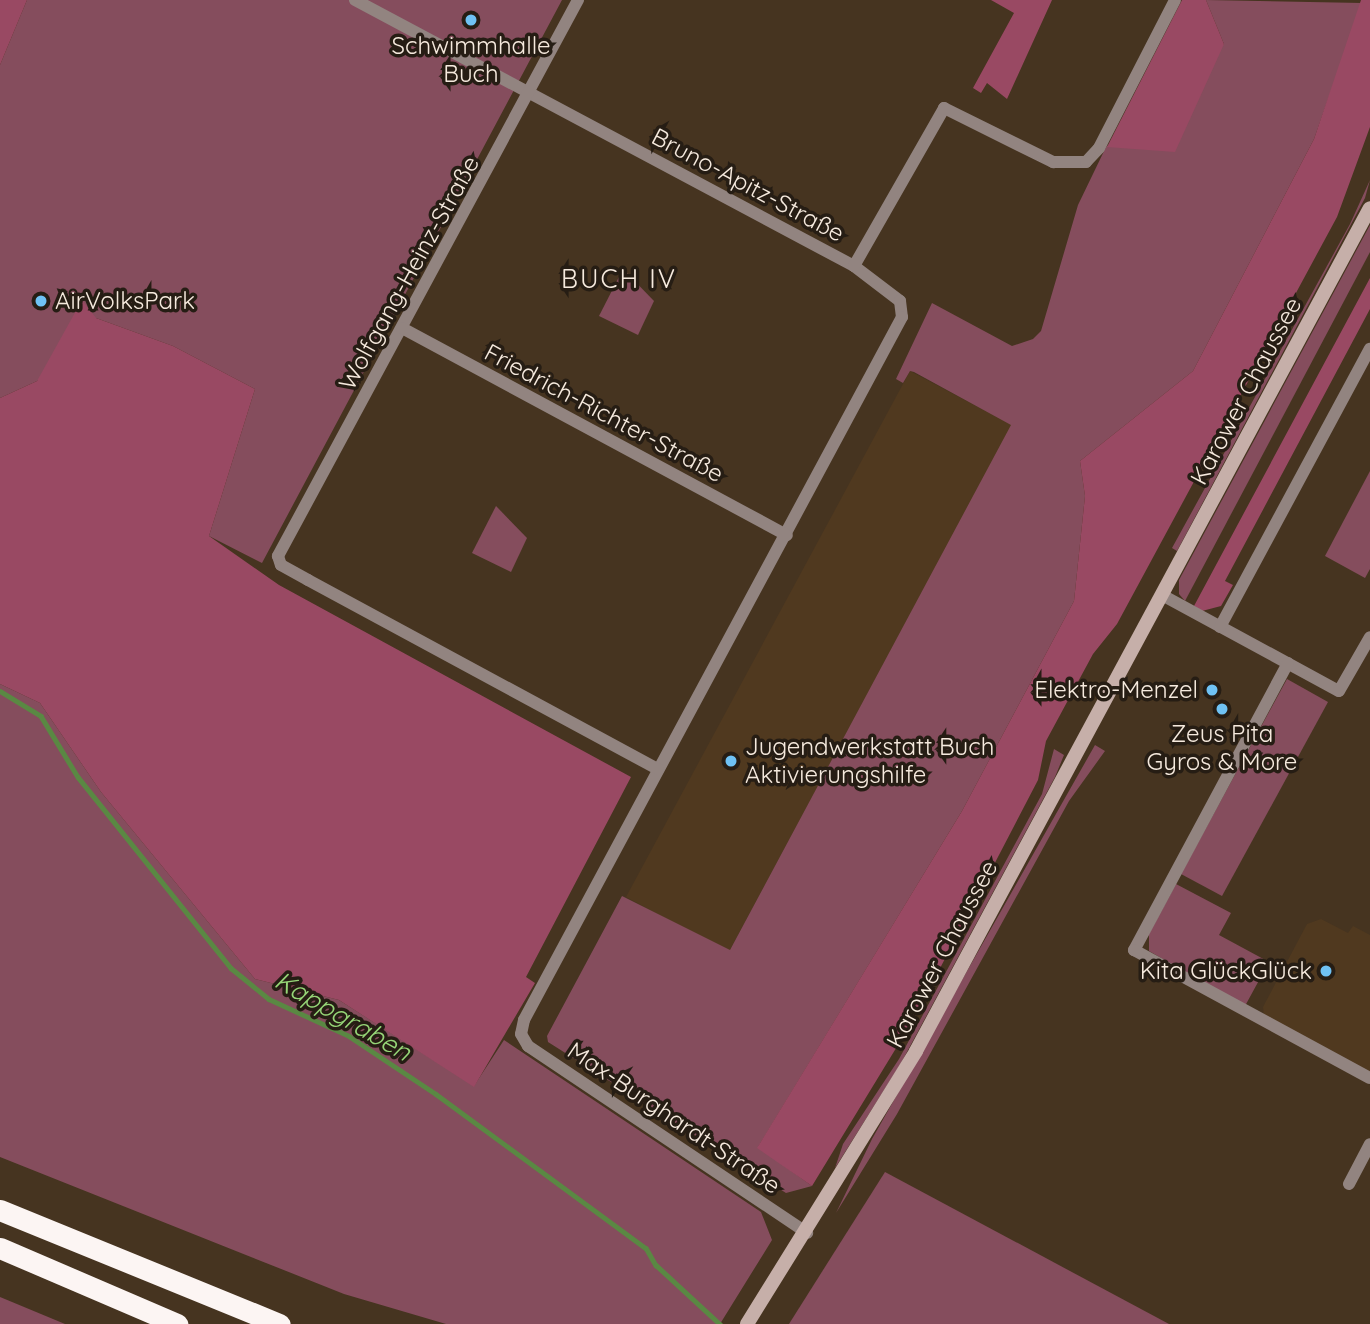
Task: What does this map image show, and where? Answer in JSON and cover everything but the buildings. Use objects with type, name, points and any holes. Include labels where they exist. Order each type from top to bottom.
[{"type":"highway","points":[[0,1210],[279,1324]]},
{"type":"highway","points":[[0,1248],[177,1324]]},
{"type":"main road","name":"Karower Chaussee","points":[[747,1324],[807,1233],[916,1051],[1370,208]]},
{"type":"street","name":"Bruno-Apitz-Straße","points":[[355,0],[855,266],[944,108],[1053,162],[1086,162],[1100,148],[1175,0]]},
{"type":"street","name":"Wolfgang-Heinz-Straße","points":[[578,0],[402,328],[283,541],[278,556],[281,565],[658,769]]},
{"type":"street","points":[[658,769],[787,535],[902,317],[900,301],[893,292],[855,266]]},
{"type":"street","name":"Friedrich-Richter-Straße","points":[[402,328],[787,535]]},
{"type":"street","points":[[1220,627],[1370,349]]},
{"type":"street","points":[[1162,596],[1339,691],[1370,637]]},
{"type":"street","points":[[1288,663],[1134,950],[1370,1078]]},
{"type":"street","name":"Max-Burghardt-Straße","points":[[658,769],[524,1020],[521,1034],[528,1046],[807,1233]]},
{"type":"street","points":[[1349,1184],[1370,1144]]},
{"type":"shaded area","points":[[0,0],[27,0],[0,65]]},
{"type":"shaded area","points":[[27,0],[562,0],[262,563],[209,536],[255,389],[173,346],[96,318],[37,381],[0,398],[0,65]]},
{"type":"shaded area","points":[[991,0],[1052,0],[1007,99],[987,83],[981,93],[973,88],[1014,13]]},
{"type":"shaded area","points":[[1182,0],[1206,0],[1224,44],[1175,152],[1107,147]]},
{"type":"shaded area","points":[[1206,0],[1362,3],[1314,139],[1193,371],[1080,461],[1085,496],[1074,601],[962,811],[758,1147],[812,1186],[786,1193],[548,1042],[547,1036],[622,896],[730,950],[1011,425],[914,372],[910,371],[903,383],[896,379],[932,303],[1012,346],[1033,339],[1041,331],[1078,205],[1106,147],[1224,44]]},
{"type":"shaded area","points":[[1361,0],[1370,0],[1370,127],[1337,217],[1117,624],[1093,654],[1046,741],[1038,780],[912,1022],[812,1186],[757,1148],[962,811],[1074,601],[1085,496],[1080,461],[1193,371],[1314,139]]},
{"type":"shaded area","points":[[1370,180],[1365,198],[1177,551],[1172,548],[1350,224]]},
{"type":"shaded area","points":[[1370,225],[1370,252],[1185,601],[1179,594],[1179,580]]},
{"type":"shaded area","points":[[623,269],[654,301],[638,335],[599,316]]},
{"type":"shaded area","points":[[1370,278],[1370,309],[1225,581],[1233,585],[1221,606],[1202,611],[1194,606]]},
{"type":"shaded area","points":[[82,300],[96,318],[173,346],[255,389],[209,536],[279,585],[631,777],[526,977],[535,983],[474,1087],[339,1000],[255,979],[101,792],[40,703],[0,684],[0,398],[37,381]]},
{"type":"shaded area","points":[[910,371],[1012,425],[730,950],[724,950],[626,897]]},
{"type":"shaded area","points":[[1370,471],[1370,569],[1365,578],[1325,556]]},
{"type":"shaded area","points":[[496,506],[527,538],[511,572],[472,553]]},
{"type":"shaded area","points":[[1287,679],[1328,702],[1222,896],[1181,874]]},
{"type":"shaded area","points":[[0,684],[40,703],[101,792],[255,979],[339,1000],[474,1086],[504,1040],[761,1212],[772,1240],[720,1324],[446,1324],[344,1294],[0,1157]]},
{"type":"shaded area","points":[[1095,745],[1105,751],[1069,801],[897,1114],[836,1213],[872,1139]]},
{"type":"shaded area","points":[[1054,749],[1064,755],[1055,777],[901,1063],[835,1168],[843,1144],[899,1059],[1042,794]]},
{"type":"shaded area","points":[[1176,884],[1231,913],[1219,935],[1269,962],[1245,1006],[1149,951],[1149,934]]},
{"type":"shaded area","name":"Kita GlückGlück","points":[[1321,919],[1348,933],[1353,926],[1370,935],[1370,1073],[1264,1016],[1263,1007],[1307,924]]},
{"type":"shaded area","points":[[885,1172],[1169,1324],[789,1324]]},
{"type":"shaded area","points":[[0,1297],[65,1324],[0,1324]]},
{"type":"waterway","name":"Kappgraben","points":[[0,691],[41,716],[78,777],[231,968],[269,999],[349,1036],[436,1094],[646,1248],[656,1265],[720,1324]]},
{"type":"place","name":"Schwimmhalle Buch","points":[[471,20]]},
{"type":"place","name":"AirVolksPark","points":[[41,301]]},
{"type":"place","name":"Elektro-Menzel","points":[[1212,690]]},
{"type":"place","name":"Zeus Pita Gyros & More","points":[[1222,709]]},
{"type":"place","name":"Jugendwerkstatt Buch Aktivierungshilfe","points":[[731,761]]},
{"type":"place","name":"Kita GlückGlück","points":[[1326,971]]},
{"type":"district","name":"BUCH IV","points":[[619,279]]}]
